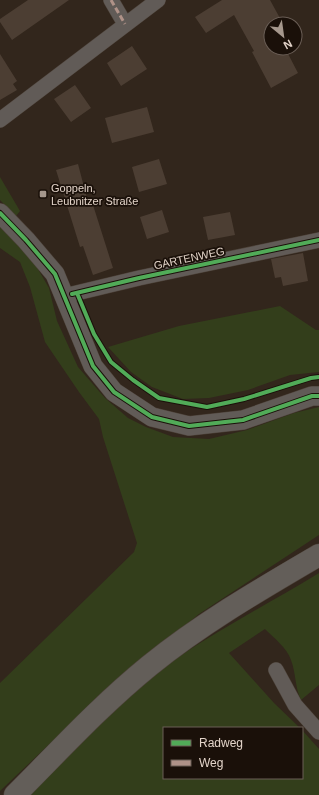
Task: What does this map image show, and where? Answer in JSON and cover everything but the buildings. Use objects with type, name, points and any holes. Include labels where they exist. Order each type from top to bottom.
[{"type":"main road","points":[[15,795],[103,706],[149,666],[196,631],[239,602],[319,554]]},
{"type":"street","points":[[111,0],[125,24]]},
{"type":"street","points":[[0,120],[158,0]]},
{"type":"street","points":[[0,213],[26,240],[55,274],[93,366],[114,392],[152,417],[189,426],[243,420],[312,396],[319,396]]},
{"type":"street","name":"GARTENWEG","points":[[64,296],[139,278],[319,240]]},
{"type":"street","points":[[276,670],[295,705],[319,732]]},
{"type":"green space","points":[[0,177],[20,211],[16,216],[0,200]]},
{"type":"green space","points":[[0,226],[35,264],[49,288],[57,321],[78,367],[105,398],[128,418],[146,427],[173,437],[209,439],[247,430],[294,413],[319,407],[319,535],[199,614],[99,697],[0,791],[0,683],[134,552],[137,543],[103,437],[99,419],[45,342],[30,287],[20,262],[0,248]]},
{"type":"green space","points":[[280,306],[316,330],[319,330],[319,372],[290,375],[248,390],[209,398],[183,399],[152,387],[131,372],[108,347],[179,326]]},
{"type":"green space","points":[[319,573],[319,685],[301,700],[293,665],[287,651],[265,629],[229,653],[274,703],[299,727],[163,727],[163,779],[303,779],[303,731],[319,749],[319,795],[29,795],[122,701],[175,659],[216,633]]},
{"type":"marked path","points":[[111,0],[125,24]]},
{"type":"cycle path","points":[[0,213],[26,240],[55,274],[93,366],[114,392],[152,417],[189,426],[243,420],[312,396],[319,396]]},
{"type":"cycle path","points":[[72,294],[139,278],[319,240]]},
{"type":"cycle path","points":[[77,293],[94,334],[111,362],[159,398],[207,407],[244,399],[311,378],[319,377]]},
{"type":"place","name":"Goppeln, Leubnitzer Straße","points":[[43,194]]}]
